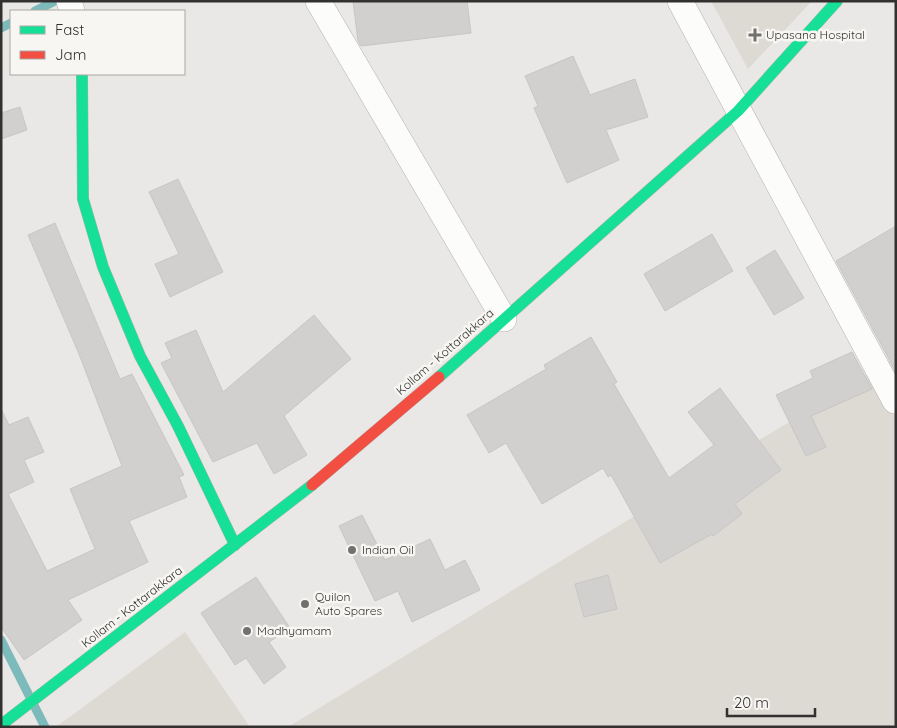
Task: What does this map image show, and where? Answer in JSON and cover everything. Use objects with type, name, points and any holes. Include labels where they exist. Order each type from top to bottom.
[{"type":"main road","name":"Kollam - Kottarakkara","points":[[1,725],[294,500],[504,319],[738,111],[837,1]]},
{"type":"main road","points":[[82,75],[84,199],[103,266],[140,356],[178,426],[235,545]]},
{"type":"street","points":[[318,1],[504,319]]},
{"type":"street","points":[[680,1],[895,401]]},
{"type":"shaded area","name":"Upasana Hospital","points":[[711,1],[812,1],[748,69]]},
{"type":"shaded area","points":[[896,357],[896,727],[288,727]]},
{"type":"shaded area","points":[[185,632],[250,727],[56,727]]},
{"type":"building","points":[[353,1],[467,1],[471,33],[361,46],[358,41]]},
{"type":"building","points":[[573,56],[590,95],[635,79],[648,117],[606,130],[619,160],[567,183],[534,108],[538,106],[525,76]]},
{"type":"building","points":[[20,107],[27,130],[1,139],[1,113]]},
{"type":"building","points":[[178,179],[223,272],[170,297],[155,264],[179,254],[149,192]]},
{"type":"building","points":[[55,223],[120,379],[132,374],[184,475],[179,477],[187,497],[129,521],[148,562],[68,600],[82,620],[24,660],[1,627],[1,409],[9,425],[28,417],[44,452],[24,460],[34,482],[8,494],[47,571],[95,549],[70,489],[122,466],[79,354],[28,235]]},
{"type":"building","points":[[896,226],[896,372],[836,261]]},
{"type":"building","points":[[712,234],[733,271],[665,311],[644,274]]},
{"type":"building","points":[[775,250],[804,298],[774,315],[746,268]]},
{"type":"building","points":[[314,315],[351,359],[284,416],[307,455],[274,474],[257,443],[213,462],[161,363],[172,358],[165,343],[196,330],[223,392]]},
{"type":"building","points":[[591,337],[617,382],[614,384],[669,478],[714,445],[688,412],[720,388],[781,470],[735,504],[742,514],[713,536],[712,534],[660,563],[611,475],[608,477],[603,468],[542,504],[506,443],[489,453],[467,415],[546,369],[544,365]]},
{"type":"building","points":[[852,352],[872,389],[811,416],[826,447],[806,456],[776,395],[813,378],[810,371]]},
{"type":"building","points":[[362,515],[385,560],[430,539],[445,570],[465,560],[480,590],[412,622],[398,591],[375,601],[339,526]]},
{"type":"building","points":[[608,575],[617,609],[584,617],[575,584]]},
{"type":"building","points":[[256,577],[290,628],[269,642],[286,667],[264,684],[246,658],[235,665],[201,613]]},
{"type":"waterway","points":[[37,10],[55,1]]},
{"type":"waterway","points":[[1,28],[10,24]]},
{"type":"waterway","points":[[1,640],[45,727]]},
{"type":"traffic: fast","points":[[439,377],[738,111],[837,1]]},
{"type":"traffic: fast","points":[[82,75],[83,199],[103,267],[140,356],[178,426],[235,545]]},
{"type":"traffic: fast","points":[[1,725],[312,485]]},
{"type":"traffic: jam","points":[[312,485],[439,377]]},
{"type":"place","name":"Upasana Hospital","points":[[755,35]]},
{"type":"place","name":"Indian Oil","points":[[352,550]]},
{"type":"place","name":"Quilon Auto Spares","points":[[305,604]]},
{"type":"place","name":"Madhyamam","points":[[247,631]]}]
